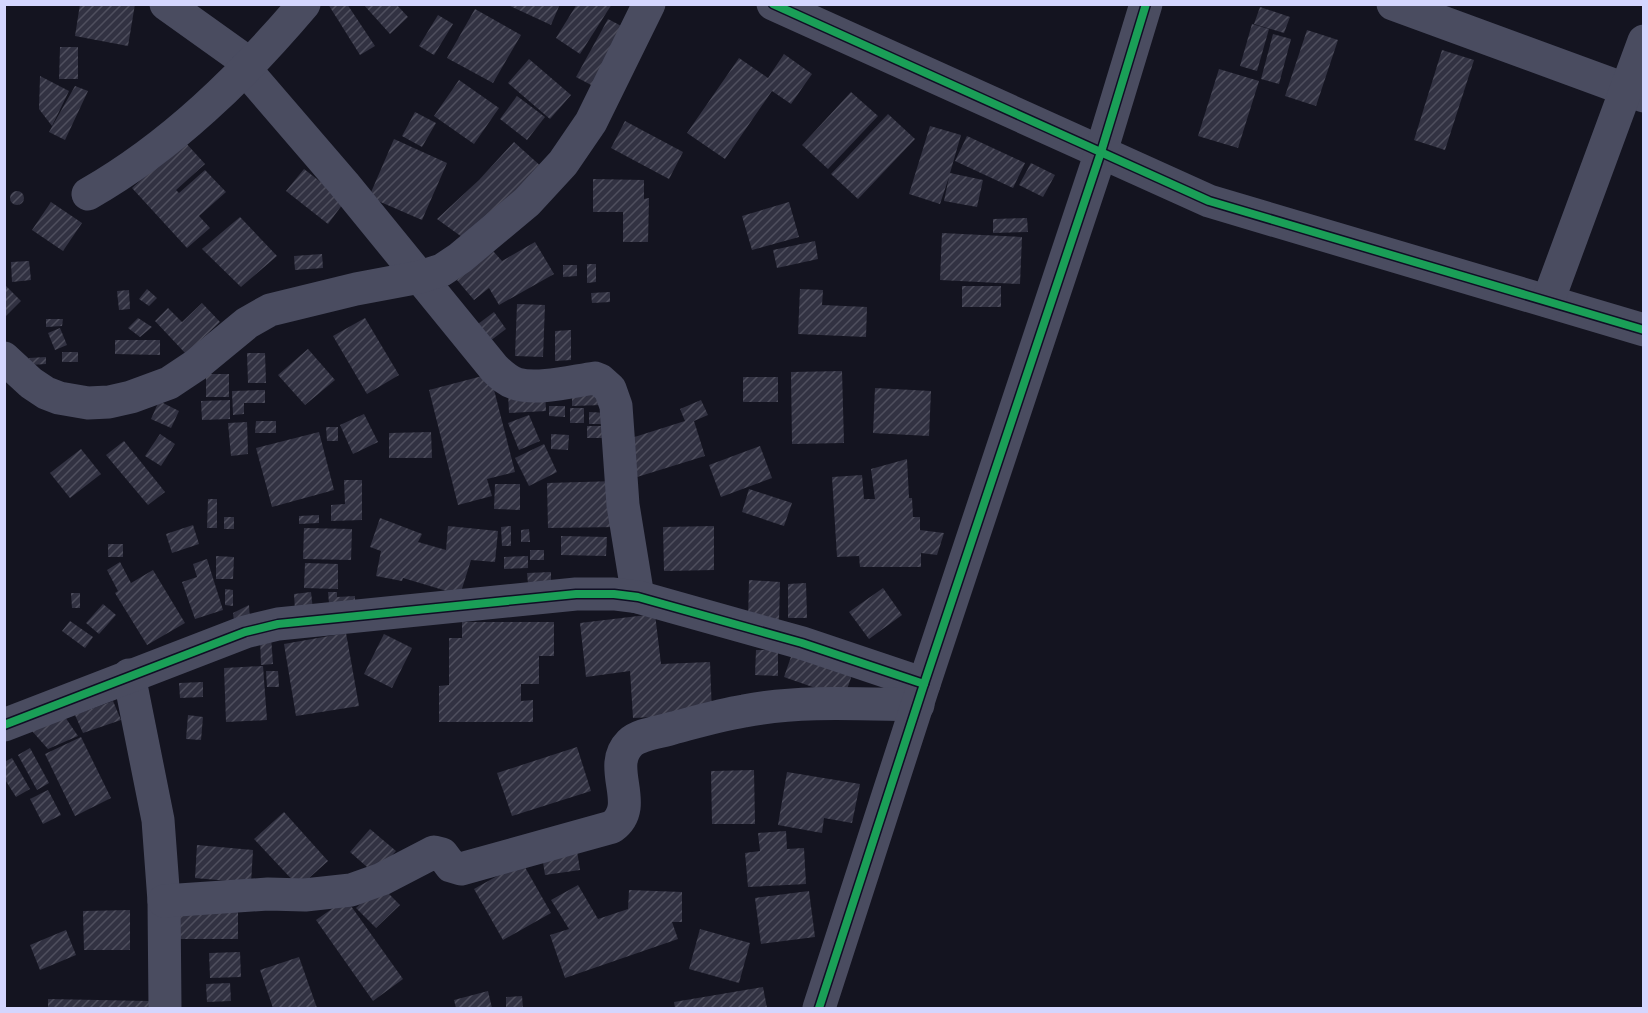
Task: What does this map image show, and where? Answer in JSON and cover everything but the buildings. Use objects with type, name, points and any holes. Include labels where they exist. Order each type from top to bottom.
[{"type":"street","points":[[166,4],[248,67],[505,379],[535,386],[595,378],[610,389],[616,406],[622,505],[638,597]]},
{"type":"street","points":[[88,194],[120,175],[153,151],[198,114],[248,67],[304,4]]},
{"type":"street","points":[[4,358],[46,393],[88,404],[109,402],[131,397],[169,383],[196,365],[247,323],[270,310],[356,289],[420,277],[442,270],[460,258],[527,202],[563,162],[591,122],[649,4]]},
{"type":"street","points":[[773,4],[1209,201],[1644,330]]},
{"type":"street","points":[[819,1008],[1101,152],[1146,4]]},
{"type":"street","points":[[1393,4],[1635,93]]},
{"type":"street","points":[[1548,301],[1635,93],[1644,41]]},
{"type":"street","points":[[4,725],[245,632],[300,621],[576,594],[638,597],[802,643],[921,695]]},
{"type":"street","points":[[129,675],[158,820],[164,901],[165,1008]]},
{"type":"street","points":[[164,901],[268,894],[305,895],[351,890],[382,879],[434,852],[442,854],[451,866],[461,869],[612,827],[620,821],[625,808],[621,765],[623,753],[634,740],[745,710],[921,695]]},
{"type":"cycle path","points":[[773,4],[1209,201],[1644,330]]},
{"type":"cycle path","points":[[819,1008],[1101,152],[1146,4]]},
{"type":"cycle path","points":[[4,725],[245,632],[278,624],[576,594],[614,594],[638,597],[802,643],[924,684]]}]
